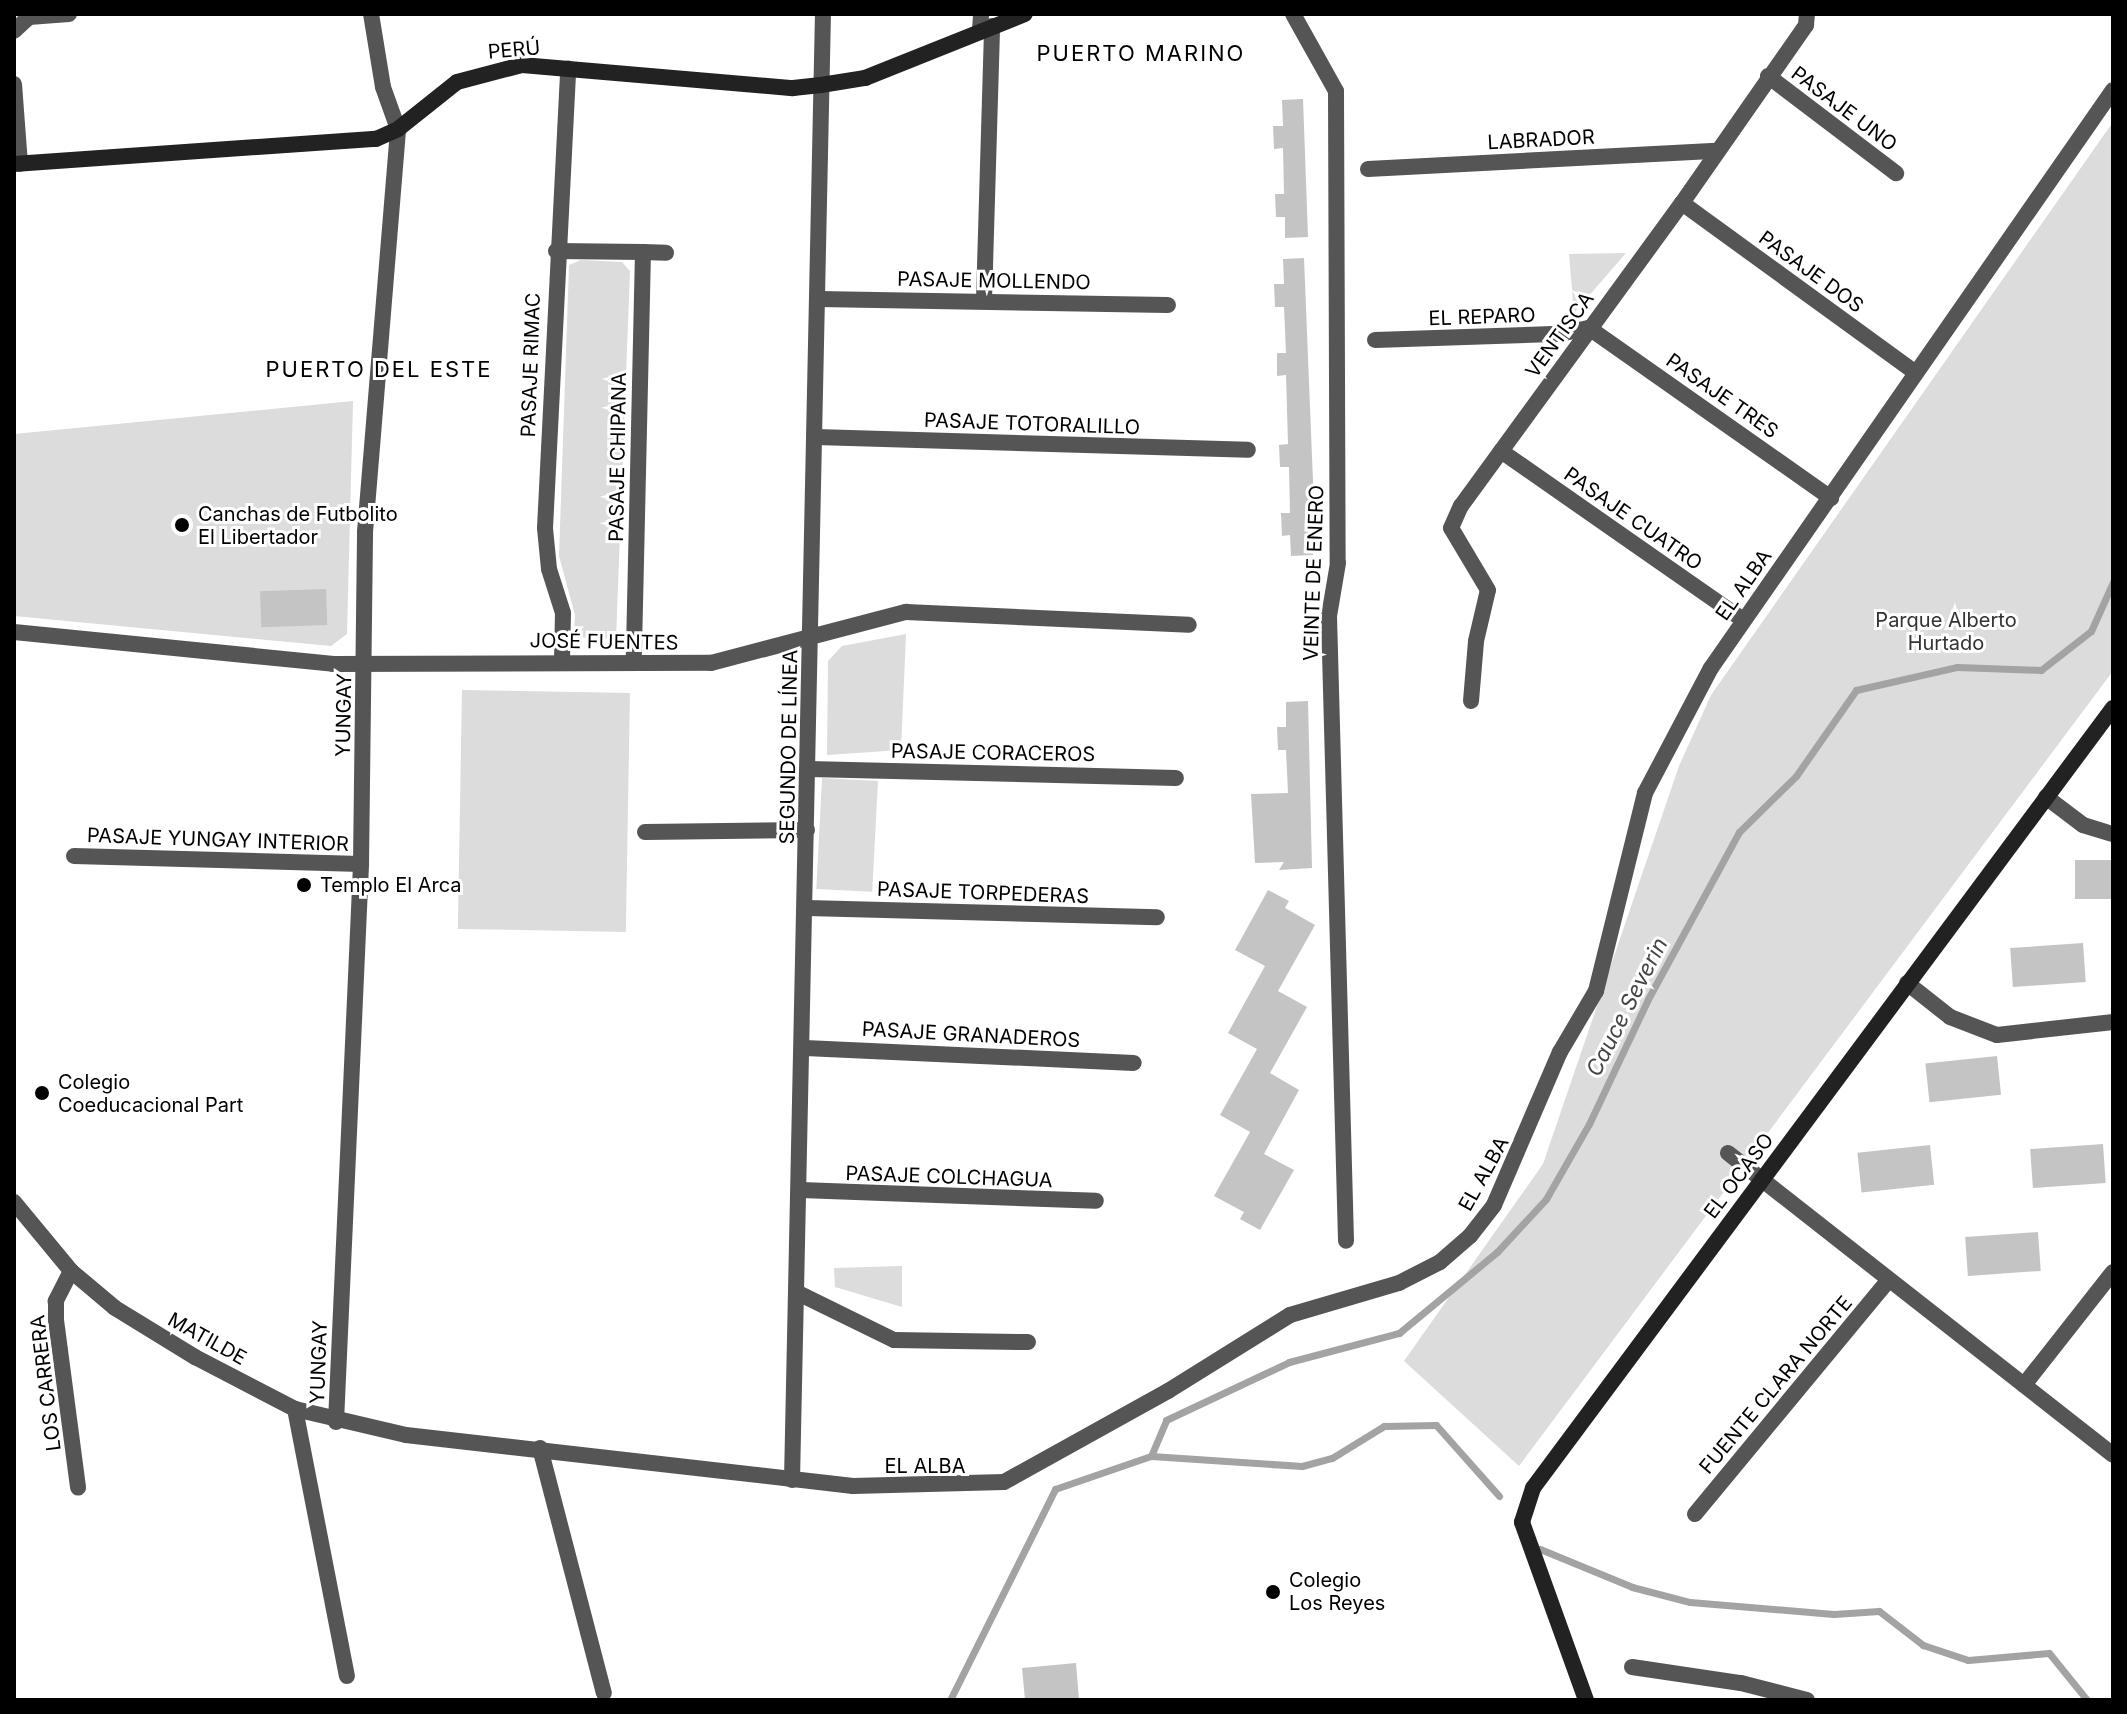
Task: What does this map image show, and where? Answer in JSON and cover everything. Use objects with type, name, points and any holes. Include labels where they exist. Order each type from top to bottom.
[{"type":"street","points":[[14,31],[29,17],[69,14]]},
{"type":"street","name":"YUNGAY","points":[[336,1422],[361,864],[365,532],[398,129],[383,87],[371,14]]},
{"type":"street","name":"SEGUNDO DE LÍNEA","points":[[792,1480],[805,1048],[823,14]]},
{"type":"street","name":"PERÚ","points":[[17,164],[363,141],[398,129],[439,93],[476,74],[522,65],[793,88],[821,85],[865,78],[984,23],[1025,14]]},
{"type":"street","name":"VEINTE DE ENERO","points":[[1293,14],[1336,91],[1338,563],[1329,616],[1346,1241]]},
{"type":"street","name":"VENTISCA","points":[[1471,701],[1476,641],[1488,590],[1451,528],[1501,451],[1682,203],[1806,25],[1807,14]]},
{"type":"street","points":[[984,23],[984,300]]},
{"type":"street","name":"PASAJE RIMAC","points":[[562,660],[563,613],[549,569],[545,528],[556,251],[568,69]]},
{"type":"street","name":"PASAJE UNO","points":[[1768,76],[1896,173]]},
{"type":"street","points":[[14,84],[17,164]]},
{"type":"street","name":"EL ALBA","points":[[336,1422],[406,1435],[540,1448],[792,1480],[910,1487],[1004,1482],[1168,1391],[1290,1315],[1399,1283],[1440,1262],[1470,1236],[1506,1181],[1560,1052],[1596,991],[1645,793],[1711,668],[2113,90]]},
{"type":"street","name":"LABRADOR","points":[[1368,169],[1717,151]]},
{"type":"street","name":"PASAJE DOS","points":[[1682,203],[1916,373]]},
{"type":"street","points":[[556,251],[666,253]]},
{"type":"street","name":"PASAJE CHIPANA","points":[[634,662],[643,252]]},
{"type":"street","name":"PASAJE MOLLENDO","points":[[819,299],[1168,305]]},
{"type":"street","name":"EL REPARO","points":[[1375,340],[1560,334],[1589,328]]},
{"type":"street","name":"PASAJE TRES","points":[[1589,328],[1831,498]]},
{"type":"street","name":"PASAJE TOTORALILLO","points":[[816,437],[1248,450]]},
{"type":"street","name":"PASAJE CUATRO","points":[[1501,451],[1743,620]]},
{"type":"street","name":"JOSÉ FUENTES","points":[[14,632],[333,664],[562,660],[711,663],[906,612],[1189,625]]},
{"type":"street","name":"EL OCASO","points":[[1586,1700],[1522,1522],[1533,1488],[2113,708]]},
{"type":"street","name":"PASAJE CORACEROS","points":[[809,769],[1176,778]]},
{"type":"street","points":[[2046,797],[2083,825],[2113,834]]},
{"type":"street","points":[[645,832],[807,830]]},
{"type":"street","name":"PASAJE YUNGAY INTERIOR","points":[[74,856],[361,864]]},
{"type":"street","name":"PASAJE TORPEDERAS","points":[[807,908],[1157,917]]},
{"type":"street","points":[[1907,983],[1950,1017],[1997,1035],[2113,1022]]},
{"type":"street","name":"PASAJE GRANADEROS","points":[[805,1048],[1134,1063]]},
{"type":"street","points":[[1728,1153],[2113,1455]]},
{"type":"street","name":"PASAJE COLCHAGUA","points":[[801,1190],[1096,1201]]},
{"type":"street","points":[[17,1212],[71,1271]]},
{"type":"street","name":"MATILDE","points":[[71,1271],[115,1308],[195,1357],[295,1409],[336,1422]]},
{"type":"street","name":"LOS CARRERA","points":[[71,1271],[56,1301],[56,1320],[78,1488]]},
{"type":"street","points":[[2024,1385],[2113,1272]]},
{"type":"street","name":"FUENTE CLARA NORTE","points":[[1695,1514],[1888,1281]]},
{"type":"street","points":[[798,1293],[894,1340],[1028,1342]]},
{"type":"street","points":[[295,1409],[347,1676]]},
{"type":"street","points":[[540,1448],[604,1693]]},
{"type":"street","points":[[1632,1667],[1741,1683],[1807,1700]]},
{"type":"green space","name":"Parque Alberto Hurtado","points":[[2113,122],[2113,671],[1519,1466],[1404,1361],[1543,1164],[1679,766],[1711,695]]},
{"type":"green space","points":[[1626,253],[1574,313],[1569,254]]},
{"type":"green space","points":[[581,260],[622,262],[630,271],[616,639],[574,637],[575,615],[559,556],[569,265]]},
{"type":"green space","name":"Canchas de Futbolito El Libertador","points":[[353,401],[347,634],[331,646],[14,616],[14,434]]},
{"type":"green space","points":[[906,634],[901,750],[827,755],[828,661],[842,646]]},
{"type":"green space","points":[[462,690],[630,693],[626,932],[458,929]]},
{"type":"green space","points":[[822,778],[878,781],[872,892],[816,889]]},
{"type":"green space","points":[[902,1266],[902,1307],[835,1287],[834,1268]]},
{"type":"building","points":[[1303,99],[1308,237],[1285,238],[1285,217],[1276,217],[1275,194],[1284,194],[1283,148],[1274,149],[1273,126],[1283,126],[1282,100]]},
{"type":"building","points":[[1304,258],[1315,531],[1313,555],[1291,556],[1290,535],[1282,536],[1281,513],[1290,513],[1289,467],[1280,467],[1279,445],[1288,444],[1286,375],[1277,376],[1277,353],[1286,353],[1284,307],[1275,307],[1274,284],[1284,284],[1283,259]]},
{"type":"building","points":[[326,589],[327,625],[261,627],[260,591]]},
{"type":"building","points":[[1308,701],[1312,868],[1279,870],[1284,862],[1255,863],[1251,794],[1288,793],[1286,750],[1278,750],[1277,727],[1286,727],[1286,702]]},
{"type":"building","points":[[2075,860],[2113,860],[2113,899],[2075,899]]},
{"type":"building","points":[[1268,890],[1289,901],[1285,908],[1315,925],[1278,991],[1307,1007],[1270,1073],[1299,1090],[1264,1154],[1294,1170],[1260,1230],[1240,1219],[1244,1212],[1214,1196],[1250,1132],[1220,1115],[1257,1049],[1228,1033],[1265,966],[1235,950]]},
{"type":"building","points":[[2083,943],[2086,982],[2013,987],[2010,948]]},
{"type":"building","points":[[1997,1056],[2001,1095],[1929,1102],[1925,1064]]},
{"type":"building","points":[[2103,1144],[2106,1183],[2033,1188],[2030,1149]]},
{"type":"building","points":[[1930,1145],[1934,1185],[1862,1192],[1857,1153]]},
{"type":"building","points":[[2038,1232],[2041,1271],[1968,1276],[1965,1237]]},
{"type":"building","points":[[1076,1663],[1079,1700],[1025,1700],[1022,1668]]},
{"type":"waterway","name":"Cauce Severin","points":[[1151,1456],[1166,1420],[1289,1362],[1399,1333],[1497,1252],[1546,1199],[1589,1124],[1648,999],[1739,832],[1796,776],[1856,690],[1957,667],[2041,670],[2091,631],[2113,582]]},
{"type":"waterway","points":[[950,1700],[1055,1489],[1151,1456],[1302,1466],[1332,1458],[1384,1426],[1436,1425],[1499,1496]]},
{"type":"waterway","points":[[1540,1549],[1632,1587],[1690,1602],[1834,1614],[1879,1611],[1923,1645],[1968,1660],[2049,1653],[2087,1700]]},
{"type":"place","name":"Canchas de Futbolito El Libertador","points":[[182,525]]},
{"type":"place","name":"Templo El Arca","points":[[304,885]]},
{"type":"place","name":"Colegio Coeducacional Part","points":[[42,1093]]},
{"type":"place","name":"Colegio Los Reyes","points":[[1273,1592]]},
{"type":"district","name":"PUERTO MARINO","points":[[1141,54]]},
{"type":"district","name":"PUERTO DEL ESTE","points":[[379,370]]}]
